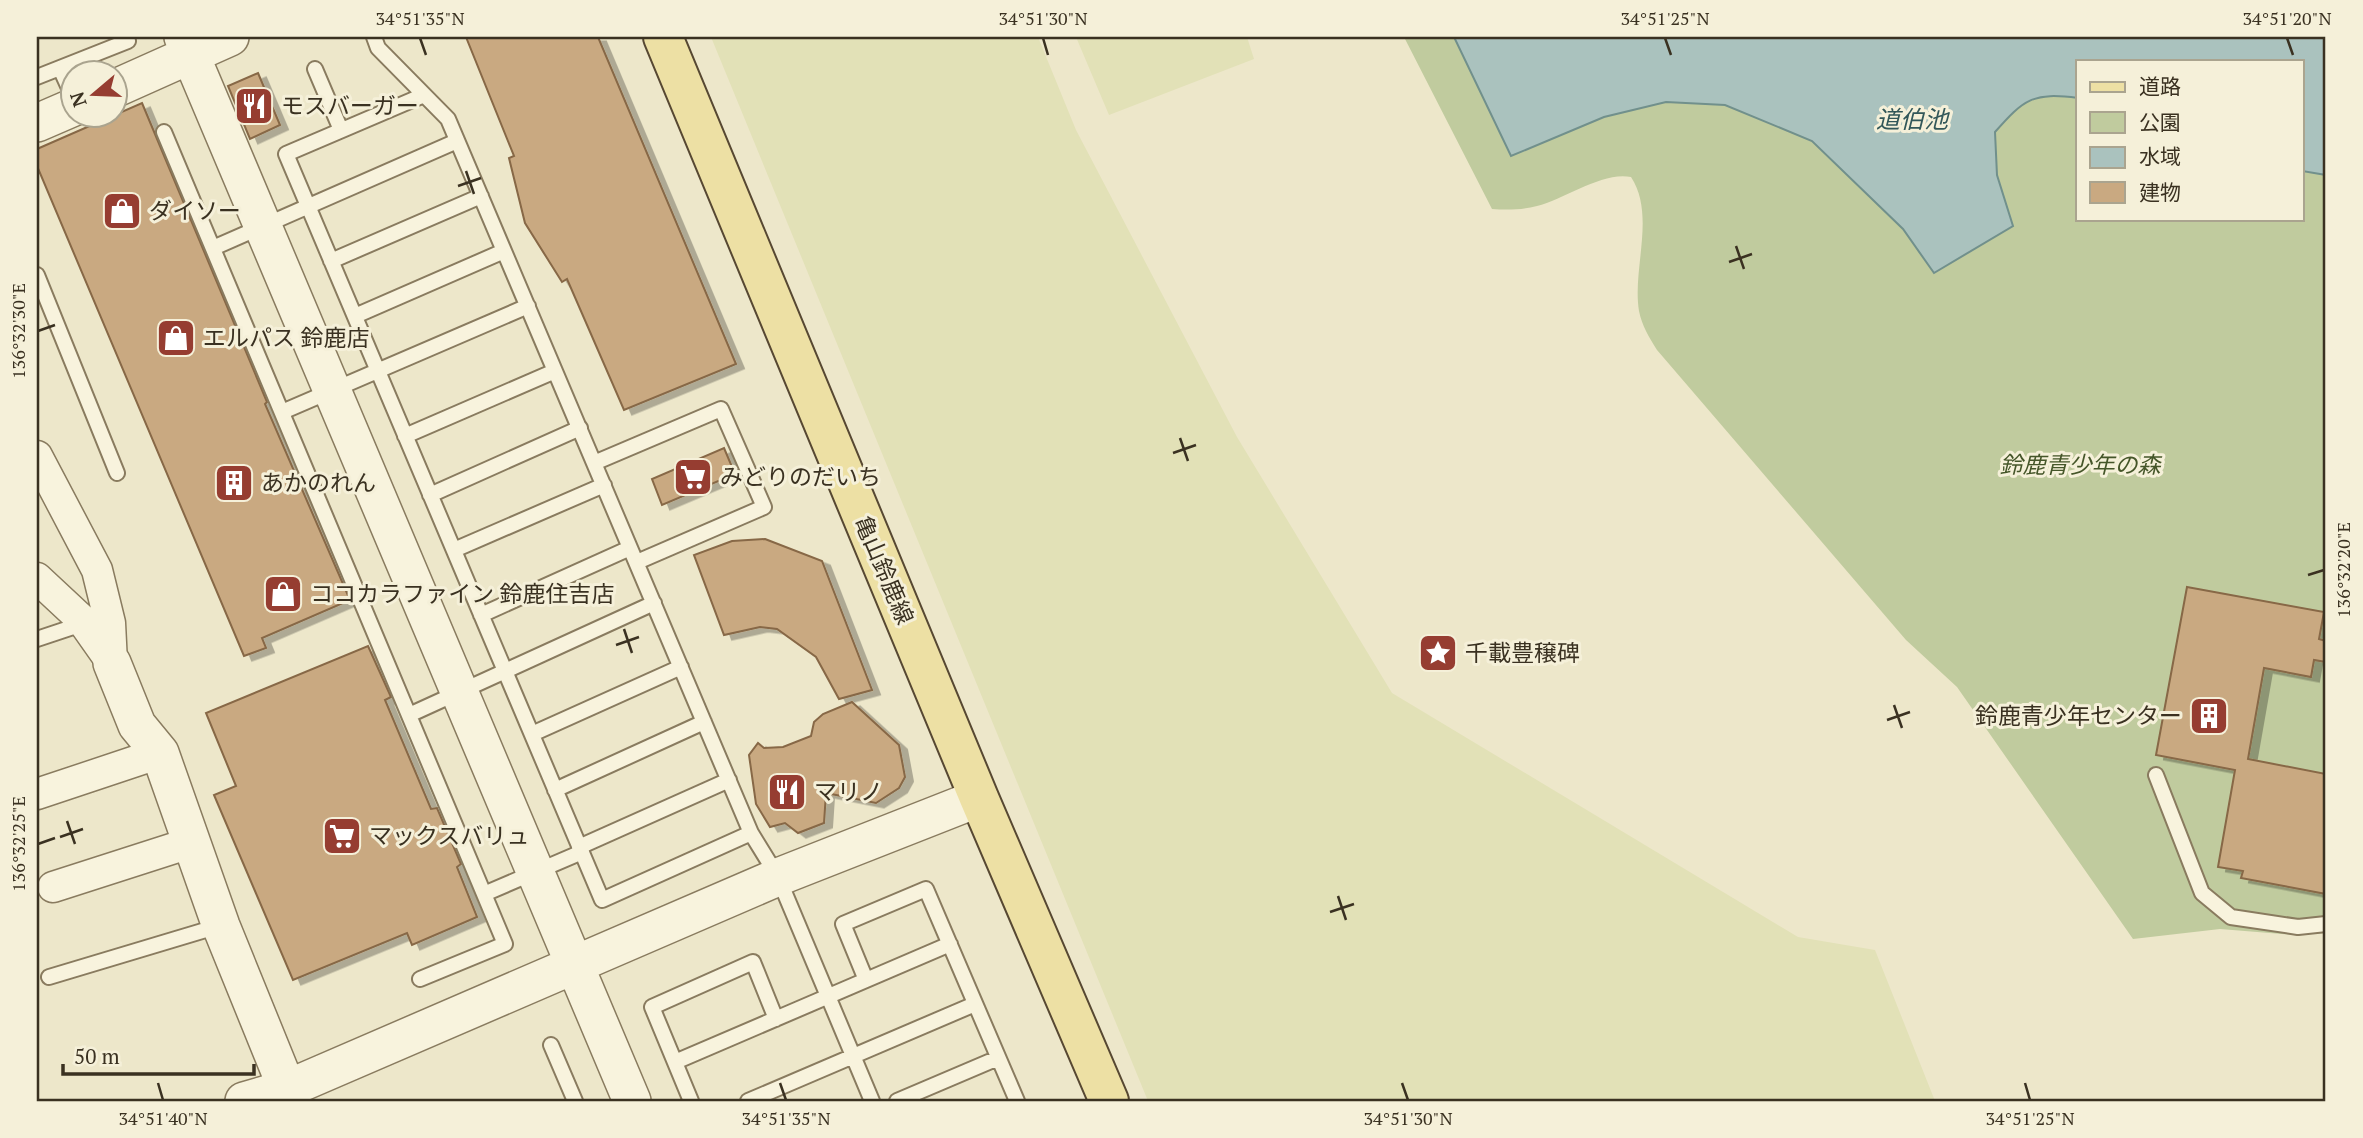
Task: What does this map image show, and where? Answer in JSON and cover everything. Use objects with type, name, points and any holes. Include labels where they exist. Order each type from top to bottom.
[{"type":"main road","name":"亀山鈴鹿線","points":[[663,37],[979,798],[1109,1101]]},
{"type":"street","points":[[130,80],[186,46],[230,37]]},
{"type":"street","points":[[186,46],[632,1101]]},
{"type":"street","points":[[37,123],[60,113]]},
{"type":"street","points":[[37,456],[97,570],[110,623],[112,663]]},
{"type":"street","points":[[37,578],[85,623],[112,663],[137,725],[160,753],[221,926],[290,1095]]},
{"type":"street","points":[[37,794],[160,753]]},
{"type":"street","points":[[244,1101],[290,1095],[778,877],[979,798]]},
{"type":"street","points":[[52,887],[190,843]]},
{"type":"lane","points":[[80,60],[128,41],[126,37]]},
{"type":"lane","points":[[374,37],[378,48],[448,118],[751,833],[778,877],[872,1101]]},
{"type":"lane","points":[[37,77],[60,68]]},
{"type":"lane","points":[[315,69],[341,130]]},
{"type":"lane","points":[[424,95],[286,154],[602,900],[751,833]]},
{"type":"lane","points":[[164,132],[505,944],[420,979]]},
{"type":"lane","points":[[213,247],[457,141]]},
{"type":"lane","points":[[331,261],[481,196]]},
{"type":"lane","points":[[355,316],[504,251]]},
{"type":"lane","points":[[37,275],[117,473]]},
{"type":"lane","points":[[282,412],[528,306]]},
{"type":"lane","points":[[405,436],[555,370]]},
{"type":"lane","points":[[594,463],[721,409],[764,507],[637,562]]},
{"type":"lane","points":[[430,495],[580,428]]},
{"type":"lane","points":[[454,550],[604,485]]},
{"type":"lane","points":[[481,615],[630,548]]},
{"type":"lane","points":[[409,715],[654,603]]},
{"type":"lane","points":[[37,639],[85,623]]},
{"type":"lane","points":[[532,734],[681,667]]},
{"type":"lane","points":[[555,790],[704,722]]},
{"type":"lane","points":[[2156,775],[2202,893],[2231,917],[2298,927],[2326,924]]},
{"type":"lane","points":[[484,894],[729,780]]},
{"type":"lane","points":[[866,980],[843,924],[926,889],[1017,1101]]},
{"type":"lane","points":[[49,977],[221,926]]},
{"type":"lane","points":[[675,1062],[950,944]]},
{"type":"lane","points":[[691,1101],[652,1007],[753,962],[776,1018]]},
{"type":"lane","points":[[748,1101],[975,1004]]},
{"type":"lane","points":[[551,1045],[575,1101]]},
{"type":"lane","points":[[897,1101],[999,1058]]},
{"type":"green space","points":[[711,37],[1038,37],[1076,130],[1237,437],[1392,693],[1798,937],[1875,950],[1935,1101],[1148,1101]]},
{"type":"green space","points":[[1076,37],[1247,37],[1254,59],[1109,115]]},
{"type":"green space","name":"鈴鹿青少年の森","points":[[1404,37],[2326,37],[2326,933],[2294,935],[2220,929],[2133,939],[1957,687],[1906,640],[1657,350],[1644,327],[1639,311],[1642,208],[1631,177],[1608,178],[1537,206],[1492,209]]},
{"type":"water","name":"道伯池","points":[[1454,37],[2326,37],[2326,175],[2304,171],[2304,60],[2076,60],[2076,98],[2050,96],[2030,100],[1995,132],[1997,175],[2013,226],[1934,273],[1903,229],[1812,141],[1725,105],[1666,102],[1604,117],[1511,156]]},
{"type":"building","points":[[466,37],[598,37],[736,364],[624,410],[567,279],[562,282],[525,223],[509,158],[514,156]]},
{"type":"building","name":"モスバーガー","points":[[258,73],[280,125],[250,139],[228,86]]},
{"type":"building","points":[[142,103],[267,402],[265,404],[350,600],[262,638],[266,648],[244,656],[37,166],[37,149],[80,130],[130,130],[130,108]]},
{"type":"building","name":"みどりのだいち","points":[[724,448],[735,474],[662,505],[652,479]]},
{"type":"building","points":[[765,539],[822,561],[872,690],[839,699],[816,657],[777,629],[760,627],[724,635],[694,555],[732,541]]},
{"type":"building","name":"鈴鹿青少年センター","points":[[2187,587],[2324,612],[2319,639],[2326,641],[2326,662],[2314,660],[2311,677],[2264,668],[2248,759],[2326,774],[2326,894],[2241,878],[2243,871],[2218,867],[2235,770],[2156,755]]},
{"type":"building","name":"マックスバリュ","points":[[368,646],[391,697],[385,700],[431,809],[437,808],[461,864],[457,867],[477,917],[412,945],[407,933],[293,980],[214,795],[236,786],[206,713]]},
{"type":"building","points":[[852,702],[899,745],[905,777],[899,788],[876,803],[826,793],[824,823],[798,833],[785,823],[770,827],[756,804],[749,755],[758,743],[764,748],[783,747],[811,736],[814,722],[823,714]]},
{"type":"place","name":"モスバーガー","points":[[254,106]]},
{"type":"place","name":"ダイソー","points":[[122,211]]},
{"type":"place","name":"エルパス 鈴鹿店","points":[[176,338]]},
{"type":"place","name":"みどりのだいち","points":[[693,477]]},
{"type":"place","name":"あかのれん","points":[[234,483]]},
{"type":"place","name":"ココカラファイン 鈴鹿住吉店","points":[[283,594]]},
{"type":"place","name":"千載豊穣碑","points":[[1438,653]]},
{"type":"place","name":"鈴鹿青少年センター","points":[[2209,716]]},
{"type":"place","name":"マリノ","points":[[787,792]]},
{"type":"place","name":"マックスバリュ","points":[[342,836]]}]
